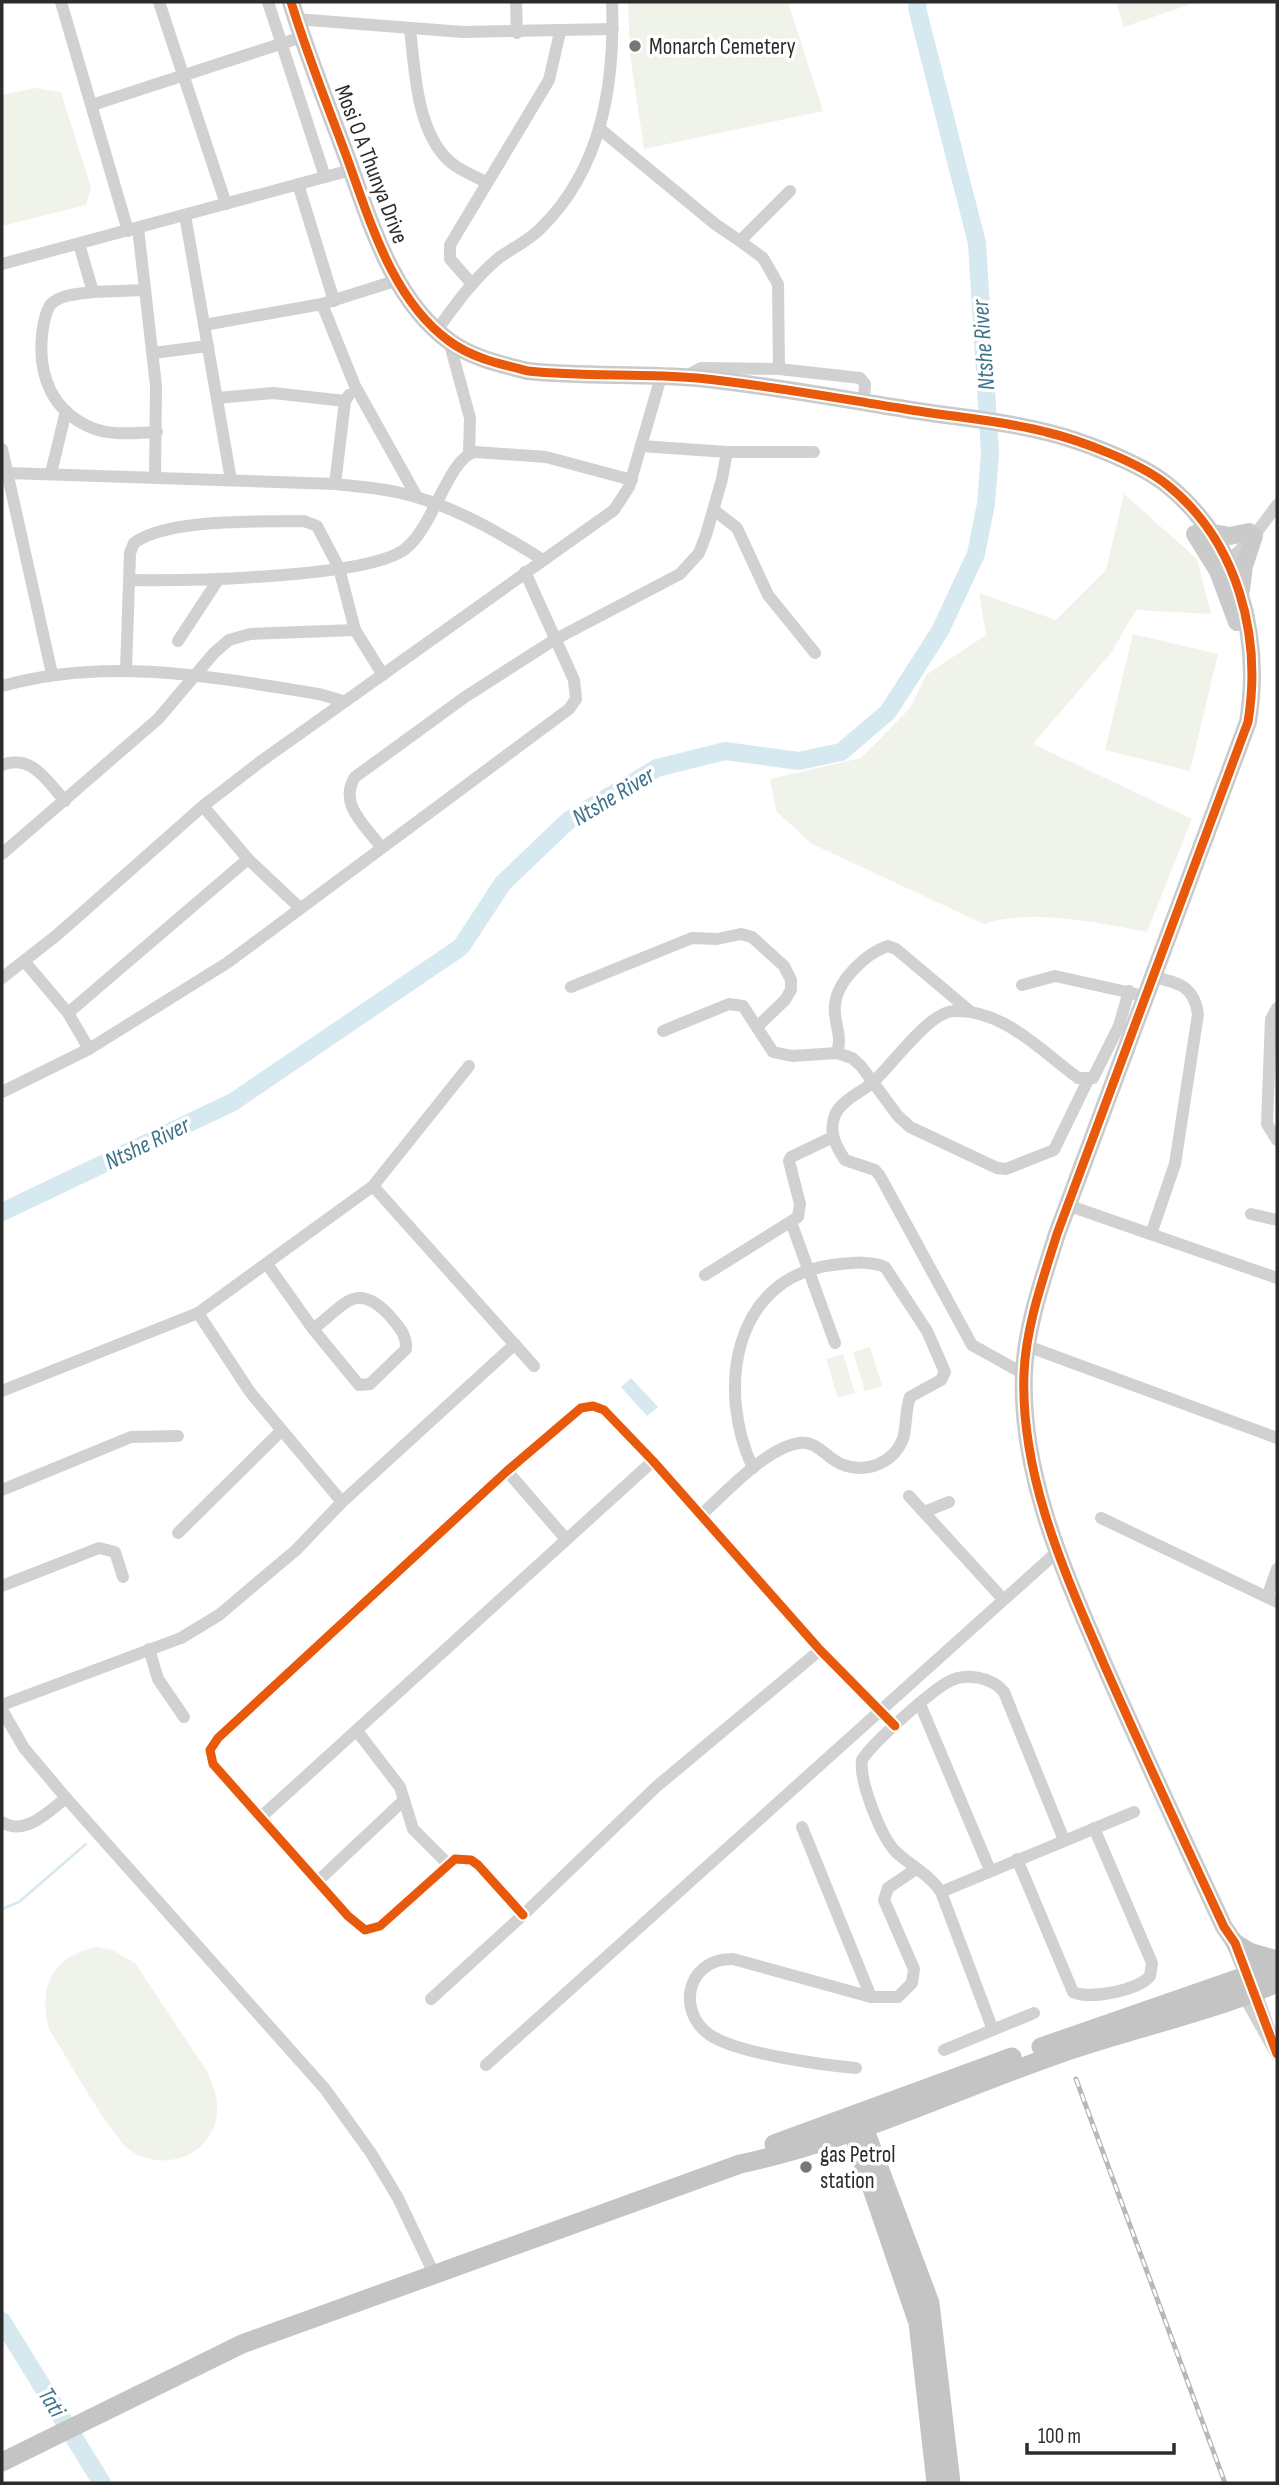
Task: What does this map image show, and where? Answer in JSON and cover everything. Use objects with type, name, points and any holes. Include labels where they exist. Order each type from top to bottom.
[{"type":"main road","points":[[1230,1935],[1249,1952],[1277,1963]]},
{"type":"main road","points":[[2,2462],[219,2355],[740,2164],[818,2143],[855,2121],[895,2116],[1247,1986],[1277,1963]]},
{"type":"main road","points":[[740,2164],[771,2145],[855,2121],[1065,2038],[1247,1986],[1277,1983]]},
{"type":"main road","points":[[870,2160],[895,2116]]},
{"type":"main road","points":[[855,2121],[907,2264],[930,2303],[930,2351],[938,2429],[951,2483]]},
{"type":"main road","points":[[818,2143],[845,2149],[870,2160]]},
{"type":"main road","points":[[936,2483],[938,2429]]},
{"type":"street","points":[[61,2],[133,230],[145,290],[153,353],[157,432],[155,478]]},
{"type":"street","points":[[159,2],[226,204]]},
{"type":"street","points":[[268,2],[325,177]]},
{"type":"street","points":[[516,2],[517,33]]},
{"type":"street","points":[[130,580],[218,580],[368,565],[394,557],[422,531],[438,505],[455,467],[468,453],[470,418],[443,335],[472,284],[499,258],[547,222],[579,174],[600,129],[610,87],[612,2]]},
{"type":"street","points":[[294,10],[410,29],[517,33],[613,29]]},
{"type":"street","name":"Mosi O A Thunya Drive","points":[[294,10],[351,170],[398,280],[413,304],[443,335]]},
{"type":"street","points":[[410,29],[424,115],[438,148],[460,169],[486,181]]},
{"type":"street","points":[[472,284],[452,263],[449,250],[486,181],[549,80],[560,32]]},
{"type":"street","points":[[92,105],[302,37]]},
{"type":"street","points":[[600,129],[715,224],[763,258],[778,284],[779,369]]},
{"type":"street","points":[[2,264],[351,170]]},
{"type":"street","points":[[298,184],[328,303],[355,386],[417,497]]},
{"type":"street","points":[[740,241],[790,191]]},
{"type":"street","points":[[185,215],[231,480]]},
{"type":"street","points":[[79,244],[93,292]]},
{"type":"street","points":[[204,326],[328,303],[398,280]]},
{"type":"street","points":[[145,290],[93,292],[59,299],[52,304],[43,329],[40,361],[43,379],[50,393],[66,411],[87,425],[103,431],[157,432]]},
{"type":"street","points":[[443,335],[492,362],[528,371],[753,383],[1026,427],[1079,442],[1138,467],[1169,486],[1208,532],[1221,562],[1241,594],[1250,633],[1253,684],[1248,722],[1067,1205],[1044,1275],[1027,1346],[1024,1374],[1029,1443],[1056,1552],[1146,1762],[1230,1935],[1247,1986],[1277,2055]]},
{"type":"street","points":[[153,353],[208,346]]},
{"type":"street","points":[[684,378],[701,368],[779,369],[860,378],[865,384],[864,400]]},
{"type":"street","points":[[2,978],[25,962],[203,806],[343,701],[614,510],[632,480],[661,377]]},
{"type":"street","points":[[335,484],[345,401],[355,386]]},
{"type":"street","points":[[217,398],[273,393],[345,401]]},
{"type":"street","points":[[51,473],[66,411]]},
{"type":"street","points":[[641,446],[727,452],[814,452]]},
{"type":"street","points":[[2,450],[8,473],[8,511],[52,674]]},
{"type":"street","points":[[468,453],[508,452],[546,457],[632,480]]},
{"type":"street","points":[[381,847],[350,805],[348,795],[355,777],[465,697],[554,639],[680,574],[699,553],[714,510],[727,452]]},
{"type":"street","points":[[1121,461],[1173,506],[1221,562],[1237,626],[1243,670],[1239,715],[1227,782]]},
{"type":"street","points":[[8,473],[335,484],[417,497],[492,529],[543,560]]},
{"type":"street","points":[[1221,562],[1257,529],[1277,505]]},
{"type":"street","points":[[714,510],[737,528],[768,595],[815,653]]},
{"type":"street","points":[[126,670],[130,549],[137,540],[153,534],[215,523],[309,522],[318,529],[339,568],[355,630],[383,675]]},
{"type":"street","points":[[1208,532],[1230,536],[1277,525]]},
{"type":"street","points":[[1241,594],[1244,566],[1257,529]]},
{"type":"street","points":[[2,1092],[89,1049],[227,963],[573,705],[576,687],[525,572]]},
{"type":"street","points":[[178,641],[218,580]]},
{"type":"street","points":[[2,854],[158,719],[222,644],[240,636],[355,630]]},
{"type":"street","points":[[3,683],[52,674],[126,670],[197,675],[319,694],[343,701]]},
{"type":"street","points":[[2,765],[15,760],[28,763],[65,801]]},
{"type":"street","points":[[203,806],[248,859],[300,908]]},
{"type":"street","points":[[68,1013],[248,859]]},
{"type":"street","points":[[571,987],[692,938],[718,939],[741,934],[751,937],[776,959],[791,979],[791,990],[785,1000],[757,1027]]},
{"type":"street","points":[[837,1053],[840,1033],[834,1007],[842,986],[871,954],[888,946],[896,949],[971,1012]]},
{"type":"street","points":[[25,962],[68,1013],[89,1049]]},
{"type":"street","points":[[1022,985],[1055,976],[1129,991],[1146,998]]},
{"type":"street","points":[[1151,1234],[1175,1164],[1198,1014],[1196,1001],[1185,985],[1153,977]]},
{"type":"street","points":[[663,1031],[736,1004],[748,1010],[762,1039],[773,1052],[792,1056],[837,1053],[852,1058],[898,1116],[910,1126],[997,1168],[1006,1168],[1054,1150],[1088,1080],[1097,1075],[1107,1054],[1129,991]]},
{"type":"street","points":[[1277,1007],[1271,1019],[1274,1071],[1267,1124],[1277,1140]]},
{"type":"street","points":[[1024,1374],[972,1345],[880,1176],[875,1170],[845,1160],[833,1138],[832,1124],[842,1105],[872,1082],[941,1013],[971,1012],[997,1018],[1077,1078],[1088,1080]]},
{"type":"street","points":[[2,1391],[198,1313],[373,1186],[469,1066]]},
{"type":"street","points":[[705,1275],[791,1222],[800,1211],[789,1167],[791,1157],[833,1138]]},
{"type":"street","points":[[373,1186],[534,1366]]},
{"type":"street","points":[[1067,1205],[1277,1278]]},
{"type":"street","points":[[1251,1214],[1277,1220]]},
{"type":"street","points":[[791,1222],[810,1268],[835,1343]]},
{"type":"street","points":[[701,1516],[753,1468],[801,1442],[813,1444],[839,1463],[854,1468],[878,1466],[892,1456],[903,1438],[910,1397],[941,1380],[944,1372],[927,1331],[885,1267],[864,1262],[810,1268],[772,1291],[743,1336],[733,1393],[738,1427],[753,1468]]},
{"type":"street","points":[[267,1264],[313,1329],[359,1385],[370,1384],[406,1349],[405,1337],[399,1326],[376,1301],[365,1296],[354,1298],[313,1329]]},
{"type":"street","points":[[198,1313],[250,1392],[342,1502]]},
{"type":"street","points":[[435,2276],[398,2198],[371,2152],[324,2089],[66,1798],[24,1748],[2,1708],[181,1638],[219,1615],[296,1550],[342,1502],[515,1344]]},
{"type":"street","points":[[1027,1346],[1277,1438]]},
{"type":"street","points":[[523,1915],[478,1865],[463,1858],[448,1864],[373,1930],[357,1925],[213,1764],[210,1751],[218,1738],[507,1471],[581,1408],[593,1405],[604,1410],[653,1461],[820,1650],[895,1726]]},
{"type":"street","points":[[178,1533],[281,1432]]},
{"type":"street","points":[[2,1490],[131,1437],[178,1436]]},
{"type":"street","points":[[261,1817],[565,1538],[653,1461]]},
{"type":"street","points":[[507,1471],[565,1538]]},
{"type":"street","points":[[909,1496],[1003,1599]]},
{"type":"street","points":[[925,1513],[949,1502]]},
{"type":"street","points":[[1101,1518],[1272,1599],[1277,1569]]},
{"type":"street","points":[[2,1587],[99,1548],[115,1552],[123,1577]]},
{"type":"street","points":[[486,2065],[1056,1552]]},
{"type":"street","points":[[149,1649],[158,1679],[184,1717]]},
{"type":"street","points":[[430,1999],[523,1915],[656,1787],[820,1650]]},
{"type":"street","points":[[993,2030],[941,1892],[929,1876],[916,1869],[886,1839],[863,1779],[861,1769],[866,1754],[949,1681],[961,1678],[988,1679],[999,1686],[1064,1840]]},
{"type":"street","points":[[920,1704],[990,1870]]},
{"type":"street","points":[[357,1731],[396,1779],[413,1829],[448,1864]]},
{"type":"street","points":[[2,1822],[14,1826],[32,1823],[66,1798]]},
{"type":"street","points":[[319,1880],[404,1800]]},
{"type":"street","points":[[941,1892],[1017,1858],[1134,1812]]},
{"type":"street","points":[[802,1827],[872,1997]]},
{"type":"street","points":[[1017,1858],[1073,1992],[1095,1996],[1141,1983],[1150,1976],[1152,1963],[1094,1828]]},
{"type":"street","points":[[856,2068],[832,2066],[719,2040],[695,2022],[688,1996],[692,1980],[704,1966],[721,1959],[733,1959],[872,1997],[898,1997],[912,1983],[914,1969],[884,1900],[888,1888],[916,1869]]},
{"type":"street","points":[[944,2050],[1034,2012]]},
{"type":"shaded area","points":[[628,2],[788,2],[823,111],[644,149],[630,55]]},
{"type":"shaded area","points":[[1116,2],[1197,2],[1124,27]]},
{"type":"shaded area","points":[[35,88],[61,92],[91,188],[86,205],[2,226],[2,95]]},
{"type":"shaded area","points":[[1124,494],[1197,559],[1211,614],[1136,610],[1111,653],[1033,744],[1192,819],[1147,932],[1087,921],[1043,917],[1002,919],[984,924],[812,844],[776,811],[770,779],[861,758],[910,708],[926,675],[986,635],[979,593],[1056,620],[1106,570]]},
{"type":"shaded area","points":[[1133,634],[1218,654],[1190,771],[1105,750]]},
{"type":"shaded area","points":[[870,1347],[882,1386],[865,1391],[853,1352]]},
{"type":"shaded area","points":[[843,1354],[855,1393],[838,1398],[826,1359]]},
{"type":"shaded area","points":[[631,1378],[658,1407],[647,1416],[621,1387]]},
{"type":"shaded area","points":[[97,1947],[112,1950],[135,1963],[208,2073],[217,2102],[216,2120],[203,2144],[181,2158],[155,2160],[142,2157],[121,2142],[49,2029],[46,1999],[52,1975],[69,1958]]},
{"type":"waterway","name":"Ntshe River","points":[[2,1212],[233,1102],[461,947],[503,883],[569,820],[657,768],[725,751],[799,761],[841,752],[888,712],[940,631],[976,554],[986,504],[990,453],[977,243],[917,8],[918,2]]},
{"type":"waterway","points":[[2,1909],[19,1902],[86,1844]]},
{"type":"waterway","name":"Tati","points":[[2,2321],[102,2483]]},
{"type":"railway","points":[[1076,2079],[1225,2483]]},
{"type":"cycle path","points":[[291,2],[383,252],[396,278],[428,323],[458,347],[487,360],[528,371],[723,381],[994,422],[1060,436],[1126,460],[1166,484],[1191,507],[1211,533],[1227,562],[1239,592],[1247,624],[1251,657],[1248,722],[1057,1234],[1028,1338],[1024,1373],[1025,1411],[1037,1485],[1047,1522],[1074,1593],[1178,1828],[1224,1927],[1235,1943],[1277,2054]]},
{"type":"cycle path","points":[[523,1915],[478,1865],[471,1860],[455,1859],[380,1926],[365,1930],[348,1916],[213,1764],[210,1750],[218,1738],[507,1471],[581,1408],[593,1406],[604,1410],[653,1461],[820,1650],[895,1726]]},
{"type":"place","name":"Monarch Cemetery","points":[[635,46]]},
{"type":"place","name":"gas Petrol station","points":[[806,2167]]}]
